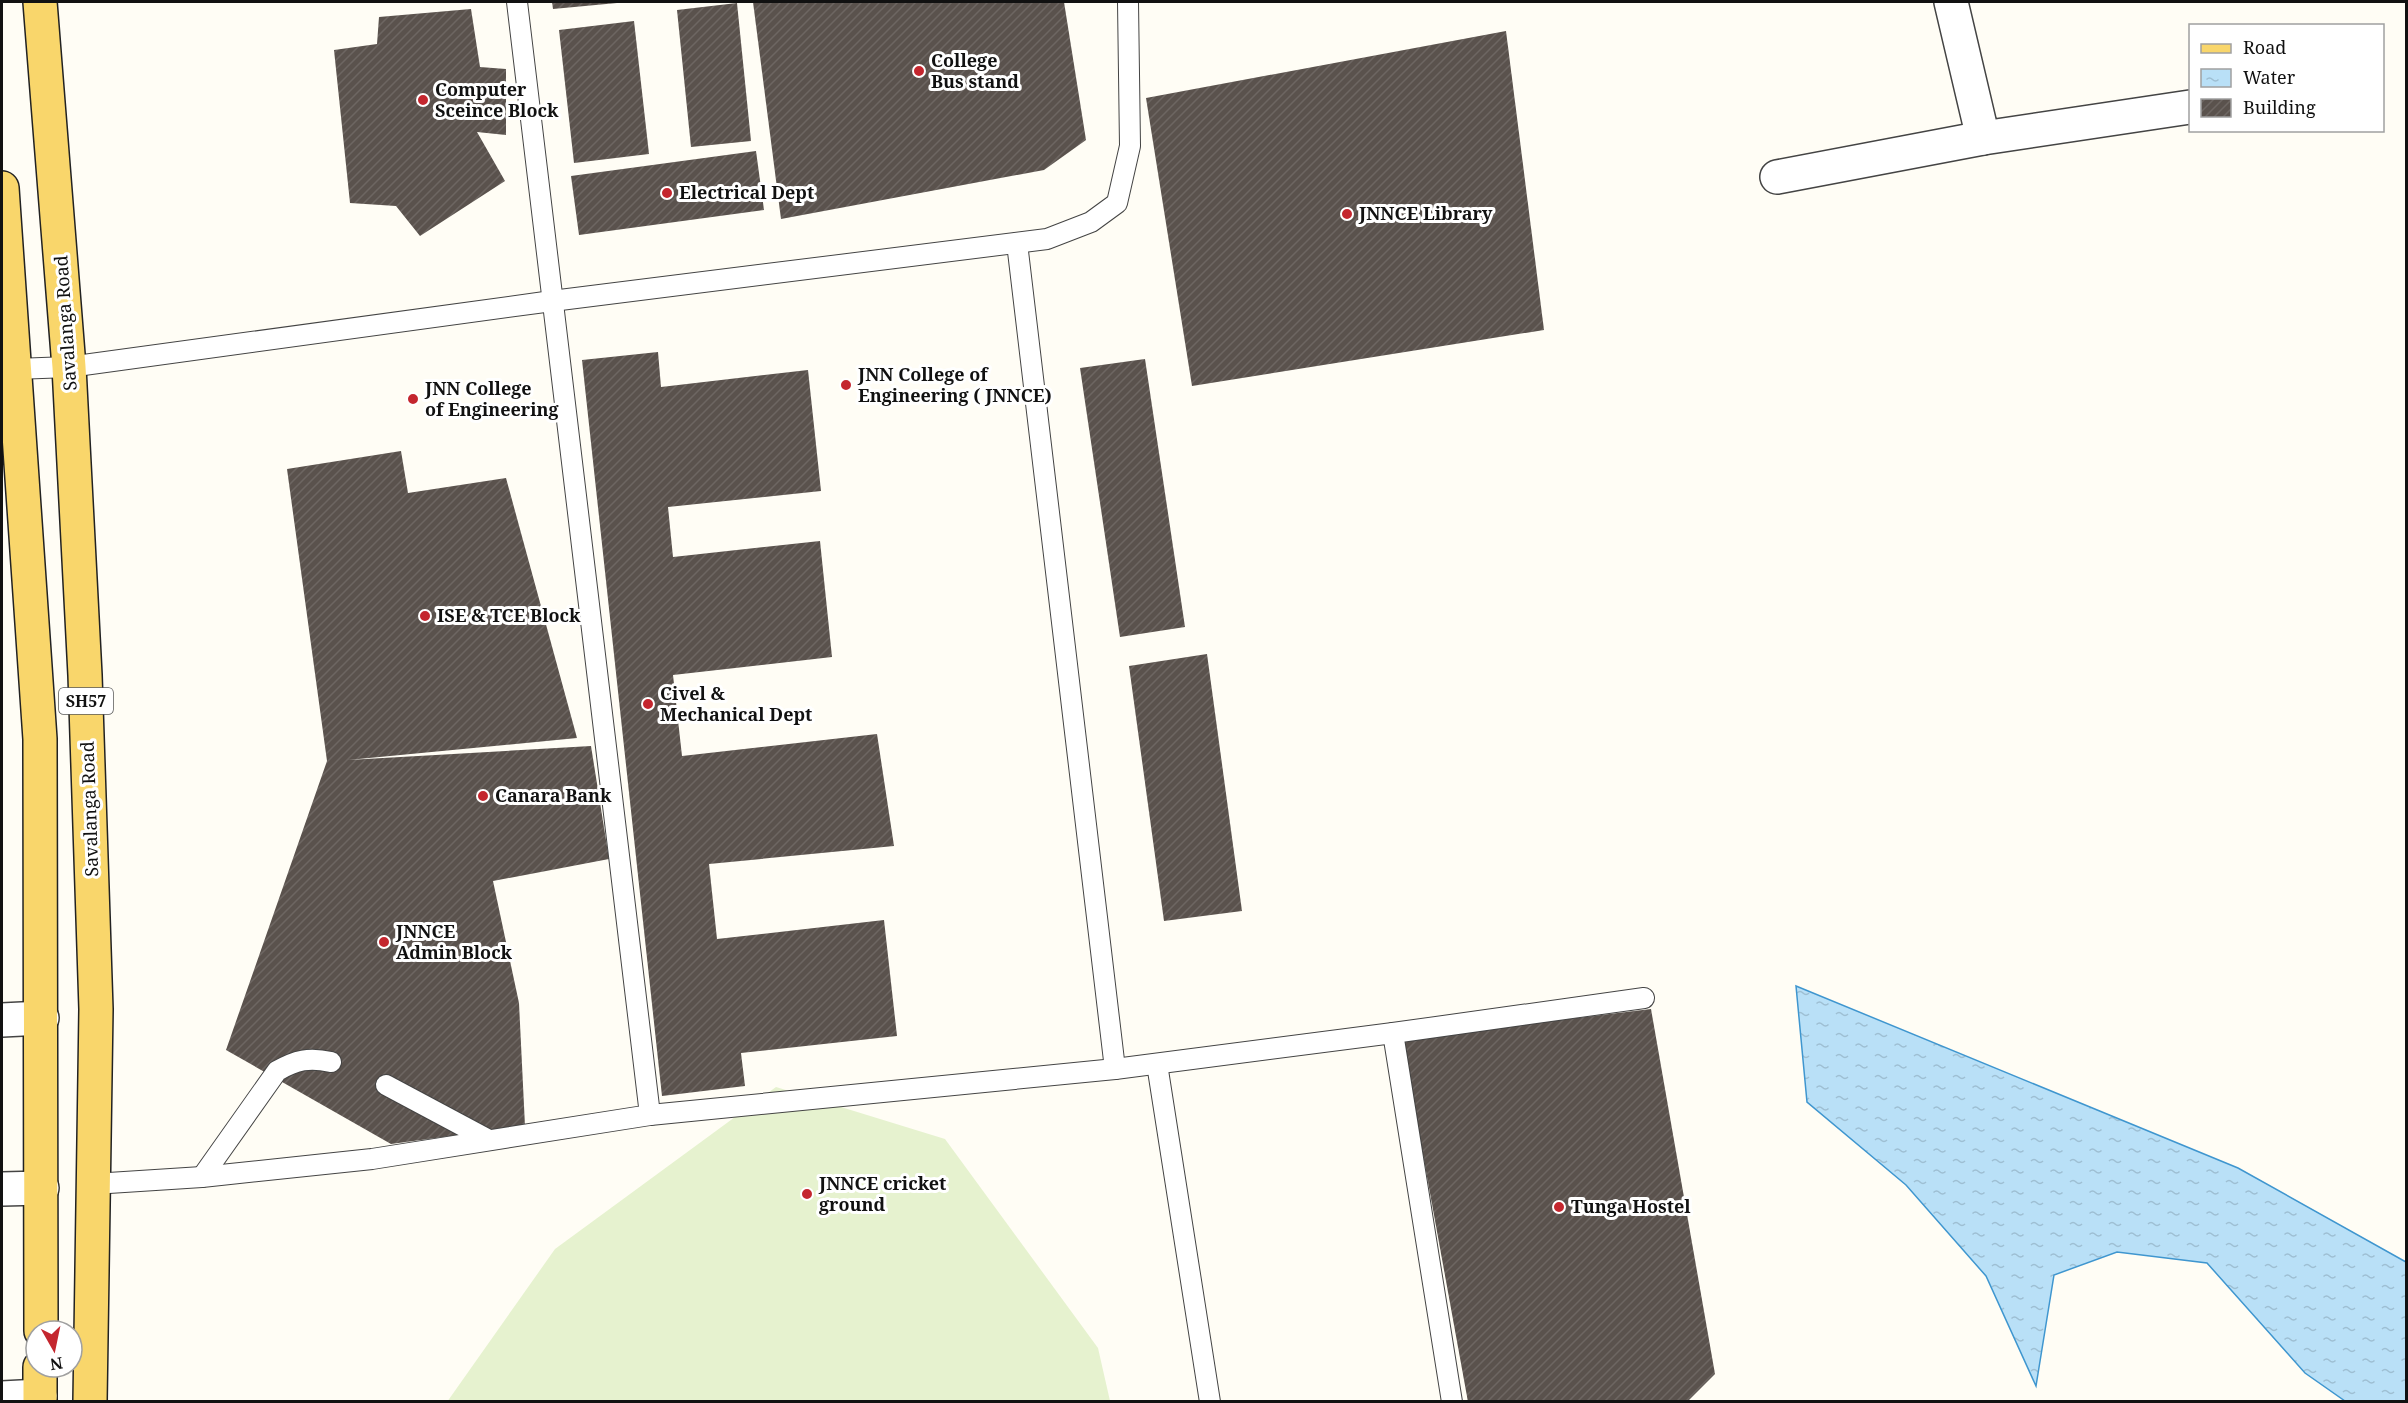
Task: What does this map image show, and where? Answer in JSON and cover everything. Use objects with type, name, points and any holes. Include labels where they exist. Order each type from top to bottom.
[{"type":"main road","name":"Savalanga Road","points":[[40,2],[69,367],[85,675],[96,997],[90,1401]]},
{"type":"main road","name":"SH57","points":[[2,188],[4,248],[15,369],[40,739],[41,1319]]},
{"type":"street","points":[[1951,2],[1983,138]]},
{"type":"street","points":[[1777,177],[1983,138],[2189,107]]},
{"type":"street","points":[[2,1020],[42,1018]]},
{"type":"street","points":[[2,1189],[42,1188]]},
{"type":"street","points":[[2,1398],[40,1388]]},
{"type":"lane","points":[[517,2],[650,1116]]},
{"type":"lane","points":[[15,369],[69,367],[552,301],[1047,239],[1090,222],[1118,203],[1130,146],[1128,2]]},
{"type":"lane","points":[[1017,243],[1115,1069]]},
{"type":"lane","points":[[93,1184],[202,1177],[372,1159],[650,1116],[1115,1069],[1644,998]]},
{"type":"lane","points":[[1393,1033],[1452,1401]]},
{"type":"lane","points":[[202,1177],[277,1071],[289,1064],[312,1058],[331,1062]]},
{"type":"lane","points":[[1157,1064],[1210,1401]]},
{"type":"lane","points":[[386,1085],[489,1140]]},
{"type":"green space","name":"JNNCE cricket ground","points":[[776,1087],[945,1139],[1098,1348],[1110,1401],[447,1402],[555,1249]]},
{"type":"water","points":[[1796,986],[2238,1168],[2406,1262],[2406,1401],[2345,1401],[2305,1373],[2207,1263],[2117,1252],[2054,1275],[2036,1386],[1986,1276],[1906,1185],[1807,1102]]},
{"type":"building","points":[[552,2],[617,2],[617,3],[553,9]]},
{"type":"building","name":"College Bus stand","points":[[753,2],[1064,2],[1086,140],[1044,170],[781,219]]},
{"type":"building","points":[[737,3],[751,141],[691,147],[677,10]]},
{"type":"building","name":"Computer Sceince Block","points":[[471,9],[480,67],[506,69],[506,135],[477,132],[505,181],[420,236],[396,206],[350,203],[334,50],[377,44],[379,17]]},
{"type":"building","points":[[634,21],[649,154],[574,163],[559,30]]},
{"type":"building","name":"JNNCE Library","points":[[1506,31],[1544,330],[1192,386],[1146,98]]},
{"type":"building","name":"Electrical Dept","points":[[756,151],[764,210],[579,235],[571,176]]},
{"type":"building","name":"Civel & Mechanical Dept","points":[[658,352],[661,387],[808,370],[821,491],[668,507],[673,557],[820,541],[832,657],[673,675],[682,756],[877,734],[894,846],[709,864],[717,939],[884,920],[897,1036],[741,1053],[745,1086],[662,1096],[582,360]]},
{"type":"building","points":[[1145,359],[1185,627],[1120,637],[1080,368]]},
{"type":"building","points":[[401,451],[408,493],[506,478],[577,738],[348,760],[591,746],[609,859],[493,881],[519,1003],[525,1126],[391,1144],[226,1050],[327,761],[287,469]]},
{"type":"building","points":[[1207,654],[1242,911],[1164,921],[1129,666]]},
{"type":"building","name":"Tunga Hostel","points":[[1651,1009],[1715,1374],[1687,1402],[1468,1402],[1402,1039]]},
{"type":"place","name":"College Bus stand","points":[[919,71]]},
{"type":"place","name":"Computer Sceince Block","points":[[423,100]]},
{"type":"place","name":"Electrical Dept","points":[[667,193]]},
{"type":"place","name":"JNNCE Library","points":[[1347,214]]},
{"type":"place","name":"JNN College of Engineering ( JNNCE)","points":[[846,385]]},
{"type":"place","name":"JNN College of Engineering","points":[[413,399]]},
{"type":"place","name":"ISE & TCE Block","points":[[425,616]]},
{"type":"place","name":"Civel & Mechanical Dept","points":[[648,704]]},
{"type":"place","name":"Canara Bank","points":[[483,796]]},
{"type":"place","name":"JNNCE Admin Block","points":[[384,942]]},
{"type":"place","name":"JNNCE cricket ground","points":[[807,1194]]},
{"type":"place","name":"Tunga Hostel","points":[[1559,1207]]}]
